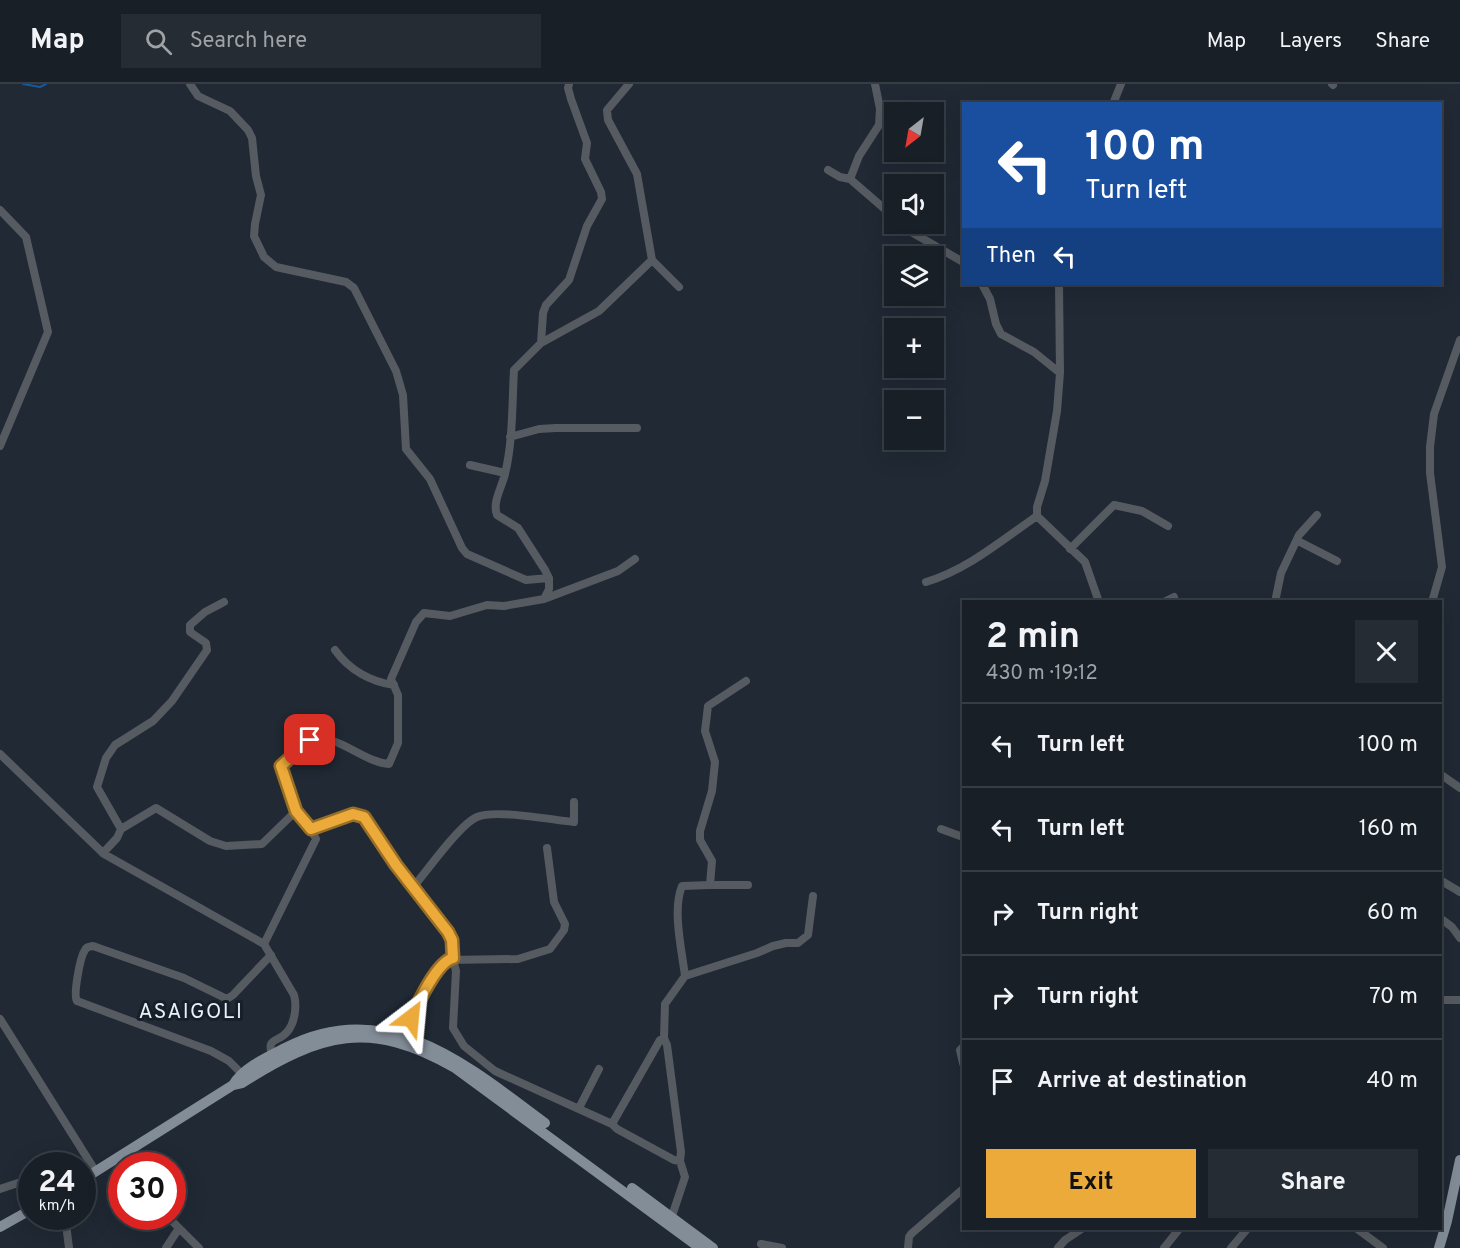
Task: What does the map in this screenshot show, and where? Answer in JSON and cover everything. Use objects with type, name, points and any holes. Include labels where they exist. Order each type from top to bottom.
[{"type":"main road","points":[[233,1085],[242,1074],[305,1039],[345,1030],[374,1030],[418,1040],[443,1052],[474,1072],[670,1222],[700,1248]]},
{"type":"main road","points":[[128,1152],[233,1085],[242,1083],[274,1058],[309,1046],[349,1038],[388,1040],[420,1049],[474,1080],[670,1222],[713,1248]]},
{"type":"main road","points":[[1439,1248],[1460,1160]]},
{"type":"main road","points":[[96,1172],[108,1164]]},
{"type":"main road","points":[[0,1227],[18,1217]]},
{"type":"street","points":[[190,84],[198,96],[230,111],[248,130],[252,138],[256,176],[261,195],[255,236],[264,257],[276,267],[346,282],[354,288],[396,370],[403,395],[406,448],[430,478],[462,548],[467,554],[526,580],[549,578]]},
{"type":"street","points":[[541,343],[543,313],[546,305],[569,280],[587,226],[602,199],[601,192],[585,159],[587,143],[571,99],[569,84]]},
{"type":"street","points":[[629,84],[608,110],[608,120],[637,174],[652,260],[679,287]]},
{"type":"street","points":[[850,179],[859,156],[879,125],[880,109],[875,84]]},
{"type":"street","points":[[1114,102],[1121,84]]},
{"type":"street","points":[[828,170],[840,177],[850,179],[884,208]]},
{"type":"street","points":[[0,210],[26,237],[48,332],[0,446]]},
{"type":"street","points":[[915,234],[962,261]]},
{"type":"street","points":[[544,600],[549,589],[549,578],[518,528],[497,515],[495,509],[505,474],[514,370],[541,343],[599,311],[652,260]]},
{"type":"street","points":[[983,285],[990,299],[1001,334],[1034,352],[1060,373]]},
{"type":"street","points":[[1059,285],[1060,373],[1057,411],[1037,516],[1085,562],[1098,600]]},
{"type":"street","points":[[1433,600],[1442,567],[1430,473],[1430,447],[1434,414],[1460,340]]},
{"type":"street","points":[[510,437],[539,429],[637,428]]},
{"type":"street","points":[[470,465],[505,474]]},
{"type":"street","points":[[1070,549],[1114,505],[1142,511],[1168,526]]},
{"type":"street","points":[[1275,600],[1281,573],[1299,535],[1317,515]]},
{"type":"street","points":[[926,582],[965,565],[1037,516]]},
{"type":"street","points":[[1298,541],[1337,561]]},
{"type":"street","points":[[264,944],[316,839],[296,811],[281,766],[310,740],[328,739],[377,764],[389,764],[398,743],[398,702],[392,679],[416,622],[424,613],[450,616],[487,605],[504,606],[544,600],[618,571],[635,560]]},
{"type":"street","points":[[121,829],[97,787],[106,758],[121,739],[153,721],[172,701],[207,650],[206,643],[190,632],[190,625],[205,612],[224,602]]},
{"type":"street","points":[[335,650],[344,662],[377,683],[394,685]]},
{"type":"street","points":[[710,885],[712,861],[700,840],[700,831],[712,791],[716,762],[705,731],[708,706],[746,681]]},
{"type":"street","points":[[0,754],[103,853],[264,944],[294,995],[296,1003],[293,1022],[287,1033],[271,1043],[274,1058]]},
{"type":"street","points":[[1442,775],[1460,788]]},
{"type":"street","points":[[414,886],[464,826],[476,817],[500,815],[574,822],[574,802]]},
{"type":"street","points":[[103,853],[121,829],[156,808],[210,841],[226,846],[262,844],[296,811]]},
{"type":"street","points":[[311,829],[353,814],[364,817],[396,865],[448,932],[452,940],[456,971],[453,1028],[464,1046],[495,1071],[612,1124],[664,1155],[680,1161]]},
{"type":"street","points":[[940,829],[962,837]]},
{"type":"street","points":[[401,1035],[447,960],[453,958],[518,959],[550,949],[564,930],[565,924],[554,902],[547,848]]},
{"type":"street","points":[[1442,881],[1460,892]]},
{"type":"street","points":[[685,976],[679,932],[678,894],[682,886],[748,885]]},
{"type":"street","points":[[670,1222],[685,1177],[680,1161],[681,1152],[664,1038],[665,1004],[685,976],[757,954],[773,946],[798,944],[808,935],[813,896]]},
{"type":"street","points":[[1442,920],[1452,927],[1460,938]]},
{"type":"street","points":[[242,1074],[229,1061],[211,1051],[77,1002],[75,994],[84,952],[93,945],[184,978],[227,999],[271,955]]},
{"type":"street","points":[[1442,1000],[1460,1000]]},
{"type":"street","points":[[0,1019],[83,1152]]},
{"type":"street","points":[[612,1124],[660,1040],[664,1038]]},
{"type":"street","points":[[579,1108],[599,1070]]},
{"type":"street","points":[[0,1190],[18,1183]]},
{"type":"street","points":[[908,1248],[911,1234],[962,1190]]},
{"type":"street","points":[[67,1230],[69,1248]]},
{"type":"street","points":[[166,1248],[178,1230]]},
{"type":"street","points":[[181,1230],[199,1248]]},
{"type":"street","points":[[1058,1248],[1080,1230]]},
{"type":"street","points":[[1164,1248],[1178,1230]]},
{"type":"street","points":[[1231,1248],[1246,1230]]},
{"type":"street","points":[[1359,1230],[1383,1248]]},
{"type":"street","points":[[761,1244],[782,1248]]},
{"type":"waterway","points":[[23,84],[40,87],[46,84]]},
{"type":"district","name":"ASAIGOLI","points":[[191,1012]]},
{"type":"route","points":[[310,740],[281,766],[296,811],[311,829],[353,814],[364,817],[396,865],[414,886],[452,940],[453,958],[447,960],[437,973],[411,1018]]}]
